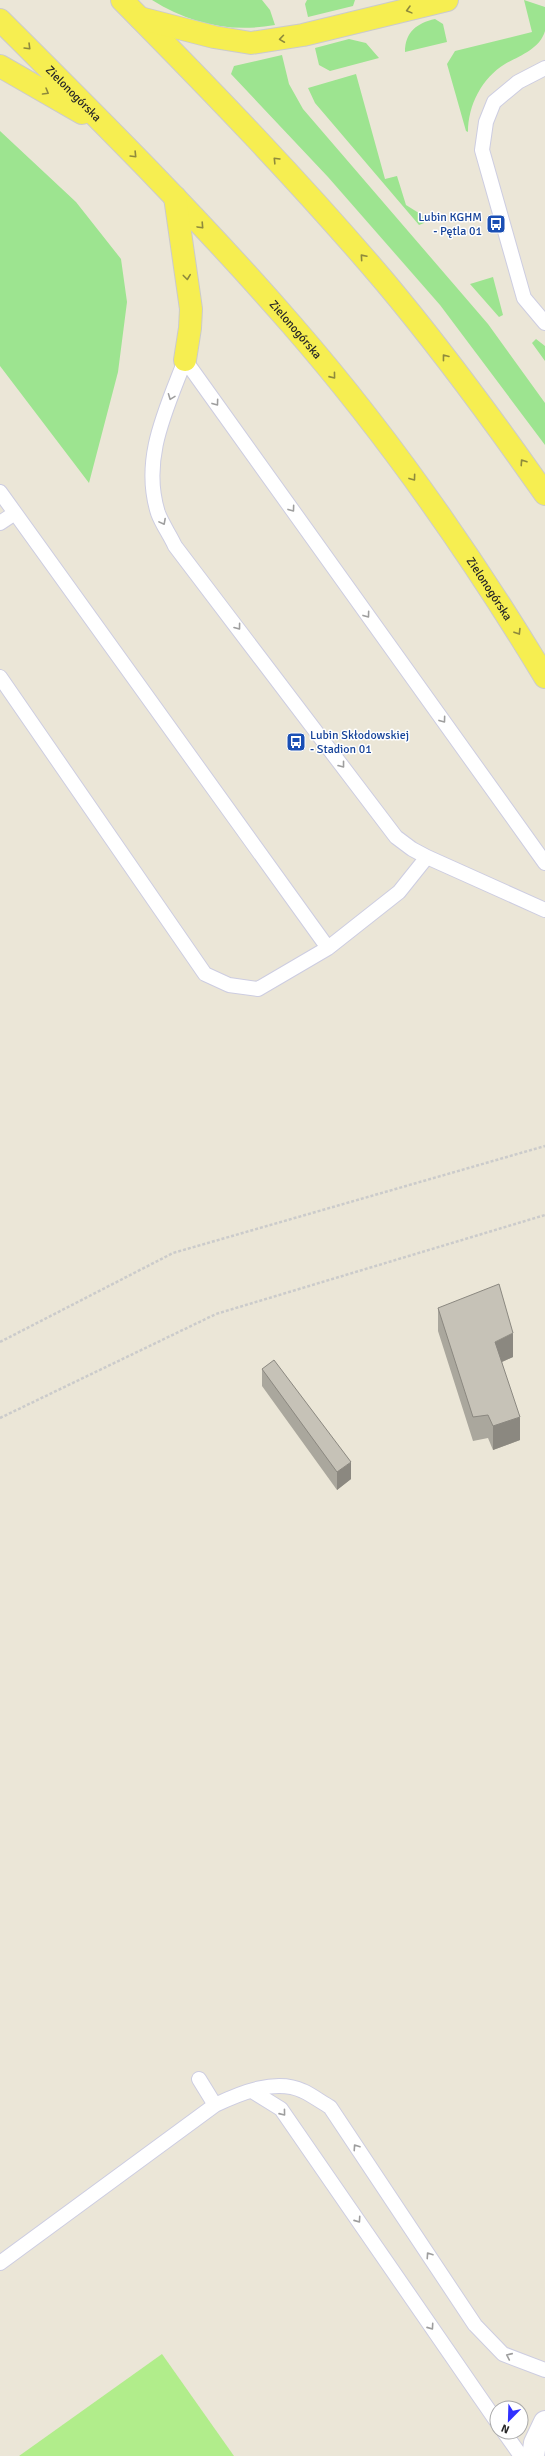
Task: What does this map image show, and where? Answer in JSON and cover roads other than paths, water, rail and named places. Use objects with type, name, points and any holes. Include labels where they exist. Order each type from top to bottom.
[{"type":"main road","points":[[122,0],[295,179],[377,272],[468,387],[545,494]]},
{"type":"main road","points":[[139,18],[214,38],[251,43],[303,36],[447,0]]},
{"type":"main road","name":"Zielonogórska","points":[[0,20],[175,197],[293,326],[390,448],[471,561],[545,677]]},
{"type":"main road","points":[[0,66],[106,127]]},
{"type":"main road","points":[[175,197],[190,309],[190,328],[185,360]]},
{"type":"street","points":[[533,2456],[535,2443],[545,2422]]},
{"type":"lane","points":[[545,68],[518,82],[494,102],[486,122],[482,150],[524,298],[545,322]]},
{"type":"lane","points":[[185,360],[159,427],[153,454],[152,483],[158,514],[175,546],[396,837],[427,857],[545,910]]},
{"type":"lane","points":[[185,360],[545,863]]},
{"type":"lane","points":[[0,492],[328,948]]},
{"type":"lane","points":[[0,523],[15,513]]},
{"type":"lane","points":[[0,677],[205,974],[229,985],[258,989],[328,948],[399,892],[427,857]]},
{"type":"lane","points":[[199,2080],[215,2104]]},
{"type":"lane","points":[[0,2263],[215,2104],[238,2094],[276,2086],[302,2090],[330,2107],[475,2325],[503,2354],[545,2370]]},
{"type":"lane","points":[[252,2091],[281,2109],[489,2410]]},
{"type":"lane","points":[[510,2440],[521,2456]]},
{"type":"place","name":"Lubin KGHM - Pętla 01","points":[[496,224]]},
{"type":"place","name":"Lubin Skłodowskiej - Stadion 01","points":[[296,742]]}]
